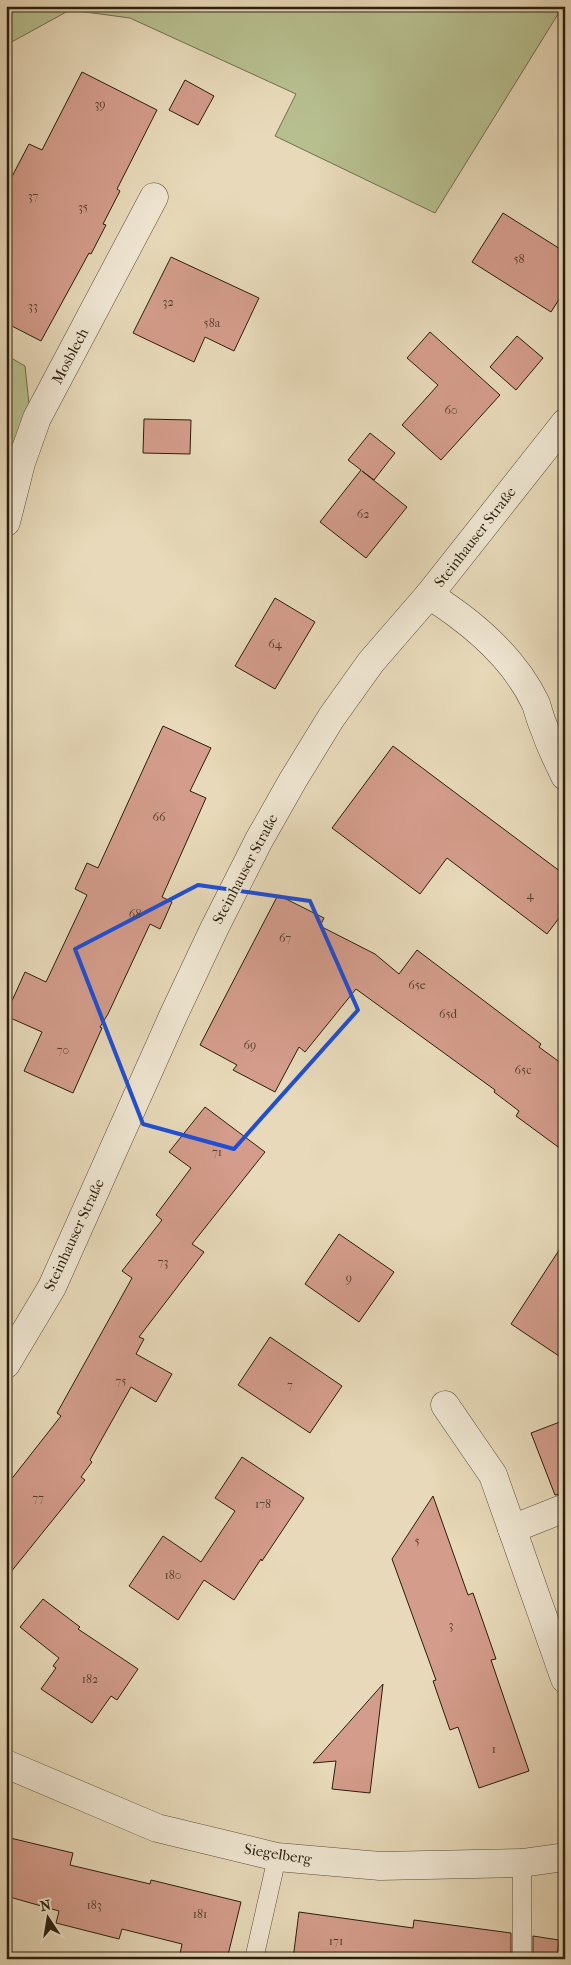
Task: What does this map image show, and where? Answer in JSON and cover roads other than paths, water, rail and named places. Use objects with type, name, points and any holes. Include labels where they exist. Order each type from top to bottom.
[{"type":"street","name":"Mosblech","points":[[6,522],[21,463],[37,418],[154,197]]},
{"type":"street","name":"Steinhauser Straße","points":[[6,1364],[52,1287],[214,927],[259,840],[331,718],[371,662],[429,595],[565,423]]},
{"type":"street","points":[[429,595],[460,614],[494,645],[522,680],[536,704],[545,731],[565,776]]},
{"type":"street","points":[[445,1405],[493,1475],[565,1679]]},
{"type":"street","points":[[512,1529],[565,1508]]},
{"type":"street","name":"Siegelberg","points":[[6,1764],[157,1828],[277,1857],[380,1866],[522,1863],[565,1857]]},
{"type":"lane","points":[[254,1959],[277,1857]]},
{"type":"lane","points":[[522,1863],[522,1959]]}]
